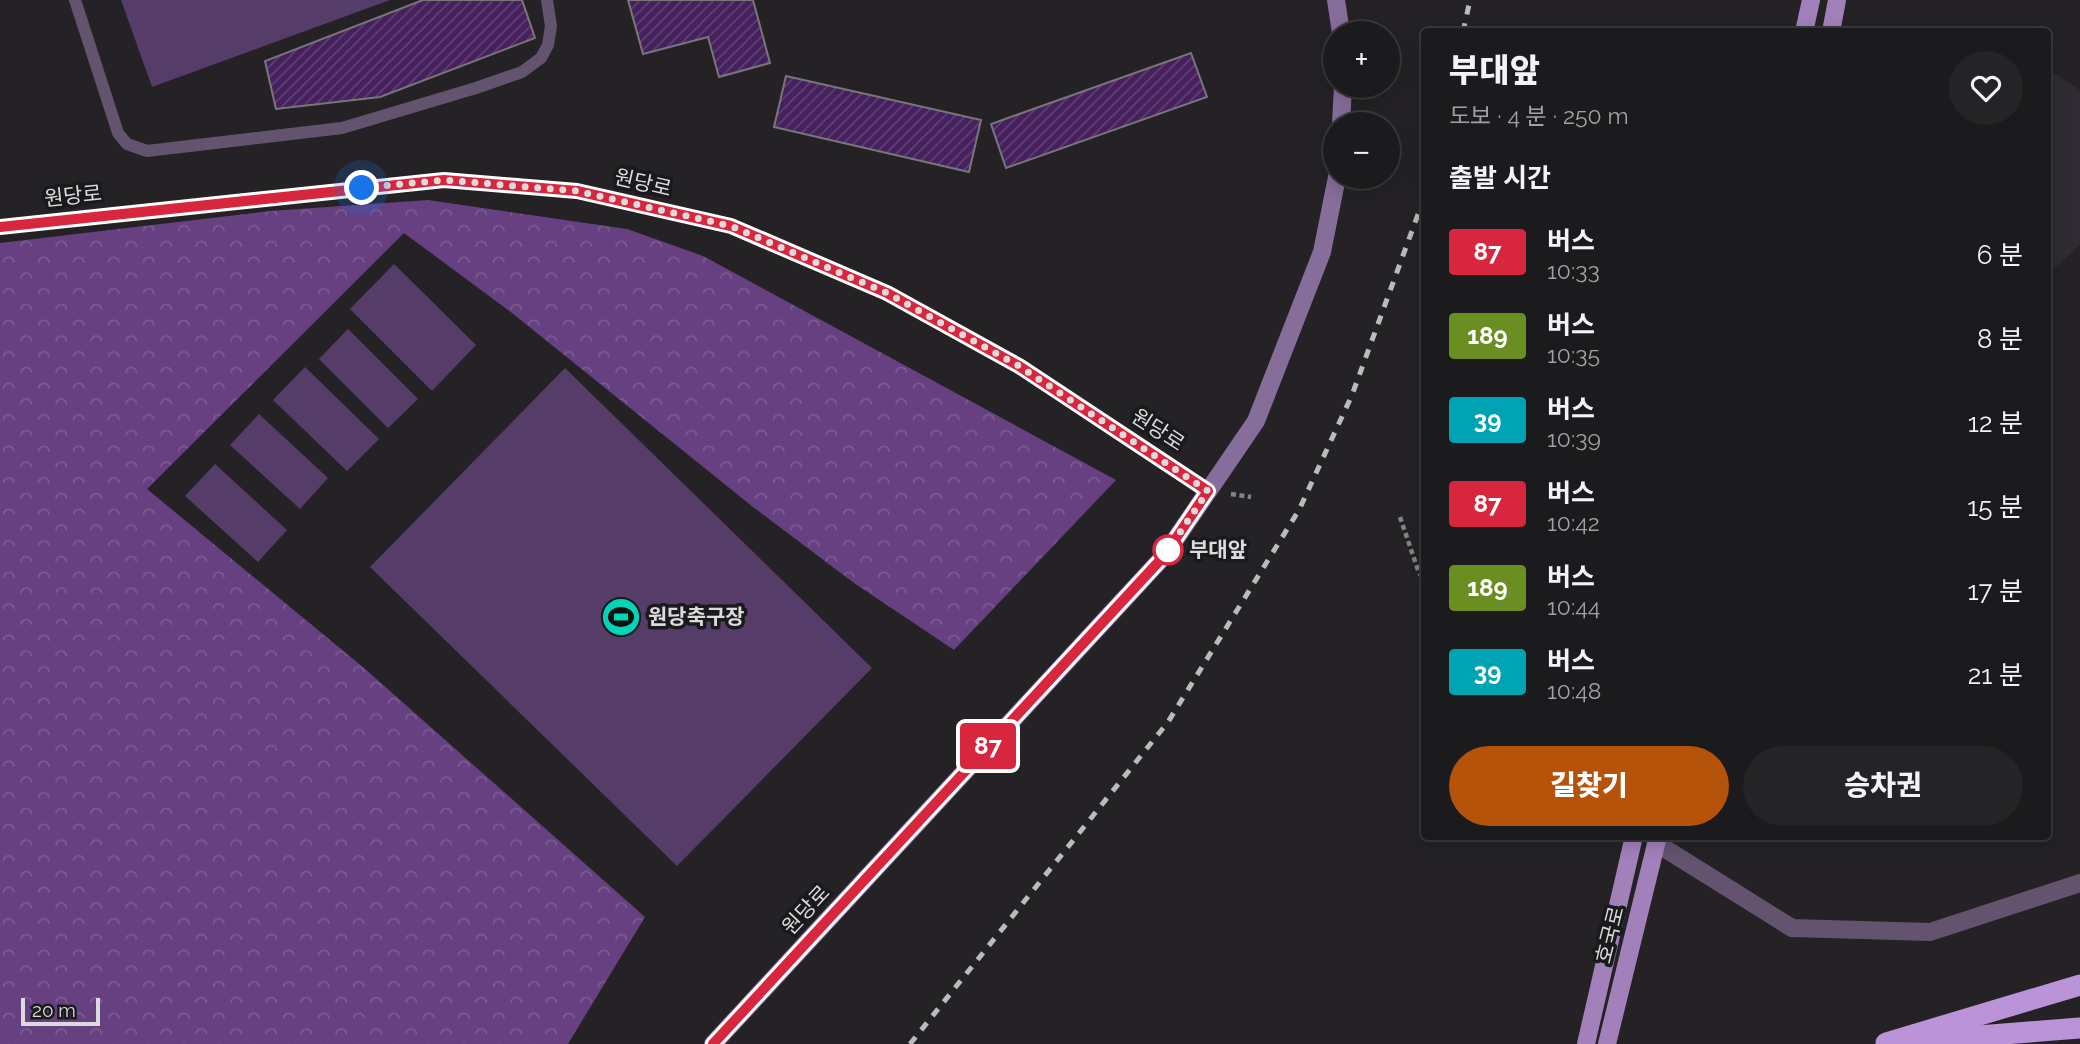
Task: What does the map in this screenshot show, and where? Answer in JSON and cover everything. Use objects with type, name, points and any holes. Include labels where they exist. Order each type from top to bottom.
[{"type":"highway","points":[[1884,1044],[2080,985]]},
{"type":"highway","points":[[1884,1044],[2080,1028]]},
{"type":"main road","points":[[1336,0],[1339,21]]},
{"type":"main road","points":[[1805,28],[1811,0]]},
{"type":"main road","points":[[1831,28],[1837,0]]},
{"type":"main road","name":"원당로","points":[[713,1044],[1164,556],[1256,421],[1322,252],[1335,189]]},
{"type":"main road","name":"호국로","points":[[1586,1044],[1633,840]]},
{"type":"main road","name":"호국로","points":[[1607,1044],[1656,840]]},
{"type":"street","points":[[1658,840],[1792,928],[1930,932],[2080,883]]},
{"type":"lane","points":[[75,0],[118,133],[127,144],[147,151],[342,128],[522,72],[541,58],[548,46],[551,26],[547,0]]},
{"type":"lane","name":"원당로","points":[[0,227],[444,180],[577,191],[731,226],[887,293],[1019,366],[1208,491]]},
{"type":"path","points":[[1400,517],[1421,576]]},
{"type":"shaded area","points":[[121,0],[390,0],[152,87]]},
{"type":"shaded area","points":[[2051,71],[2080,90],[2080,245],[2051,271]]},
{"type":"shaded area","points":[[394,264],[476,345],[432,391],[350,309]]},
{"type":"shaded area","points":[[348,329],[418,399],[388,428],[319,359]]},
{"type":"shaded area","points":[[305,367],[379,439],[347,471],[273,400]]},
{"type":"shaded area","name":"원당축구장","points":[[565,368],[872,668],[677,866],[370,567]]},
{"type":"shaded area","points":[[259,414],[328,478],[300,509],[230,445]]},
{"type":"shaded area","points":[[215,464],[287,530],[258,562],[185,496]]},
{"type":"green space","points":[[428,200],[627,229],[703,256],[1116,480],[954,650],[854,583],[753,507],[512,313],[404,233],[147,489],[364,668],[645,917],[568,1044],[0,1044],[0,243],[270,211]]},
{"type":"building","points":[[423,0],[522,0],[535,38],[380,97],[276,109],[265,61]]},
{"type":"building","points":[[628,0],[753,0],[770,63],[719,77],[708,37],[643,54]]},
{"type":"building","points":[[1191,53],[1207,97],[1006,168],[991,124]]},
{"type":"building","points":[[786,76],[981,120],[969,172],[774,127]]},
{"type":"railway","points":[[1464,28],[1470,0]]},
{"type":"railway","points":[[910,1044],[1168,722],[1299,510],[1352,395],[1421,206]]},
{"type":"bus line","name":"87","points":[[0,227],[444,180],[577,191],[731,226],[887,293],[1019,366],[1208,491],[1164,556],[713,1044]]},
{"type":"place","name":"부대앞","points":[[1168,550]]},
{"type":"place","name":"원당축구장","points":[[621,617]]},
{"type":"route","points":[[362,188],[444,180],[577,191],[731,226],[887,293],[1019,366],[1208,491],[1164,556],[1168,550]]}]
